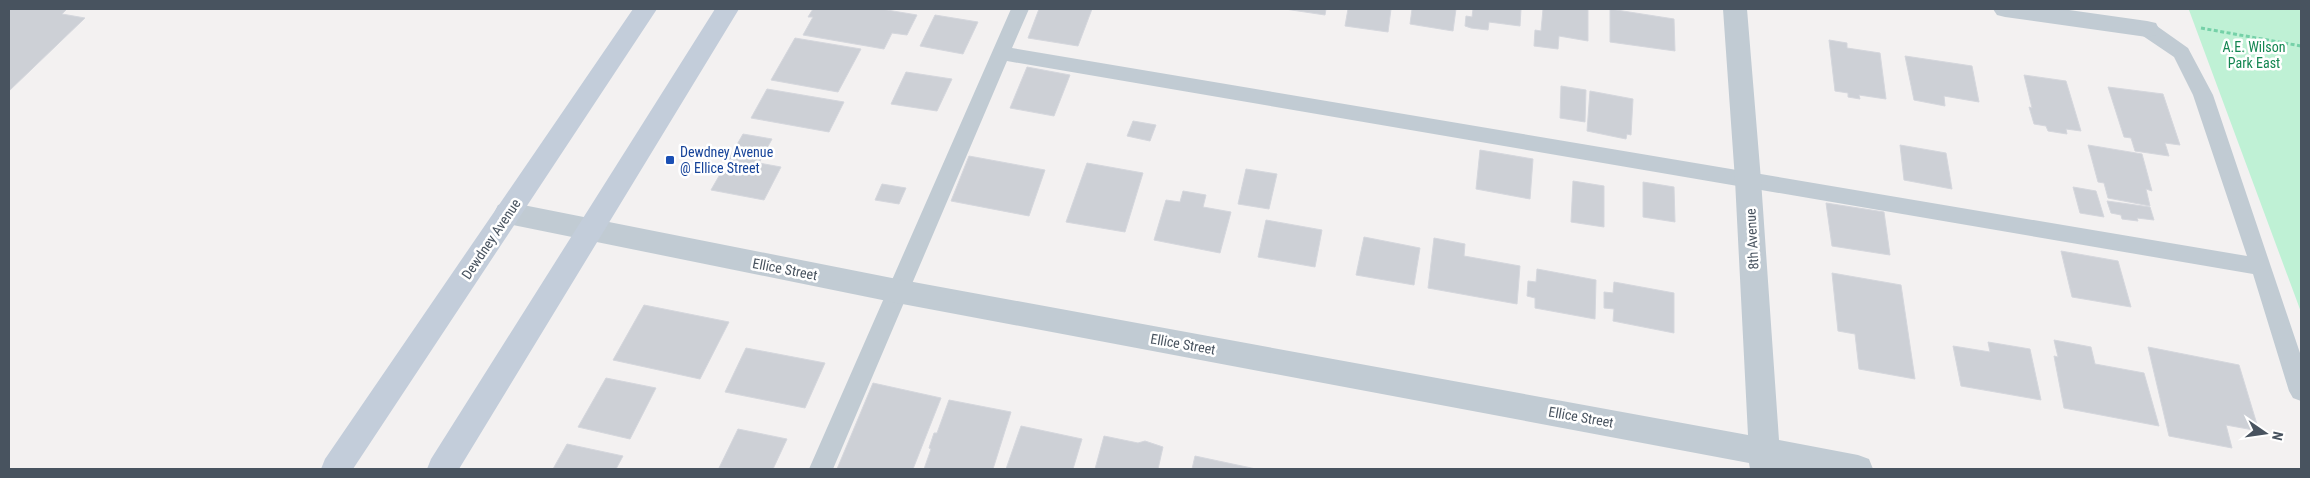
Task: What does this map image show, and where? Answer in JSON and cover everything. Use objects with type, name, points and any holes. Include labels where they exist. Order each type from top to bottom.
[{"type":"main road","name":"Dewdney Avenue","points":[[336,469],[645,9]]},
{"type":"main road","points":[[442,469],[727,9]]},
{"type":"street","name":"8th Avenue","points":[[1735,9],[1748,180],[1764,460]]},
{"type":"street","points":[[2015,10],[2147,29]]},
{"type":"street","name":"Ellice Street","points":[[508,213],[1764,460],[1858,469]]},
{"type":"lane","points":[[821,469],[1020,9]]},
{"type":"lane","points":[[2147,29],[2181,53],[2203,95],[2262,267],[2301,391]]},
{"type":"lane","points":[[1000,53],[2262,267]]},
{"type":"path","points":[[2196,27],[2301,46]]},
{"type":"green space","name":"A.E. Wilson Park East","points":[[2180,9],[2301,9],[2301,312],[2189,10]]},
{"type":"building","points":[[9,9],[67,9],[62,14],[85,18],[9,91]]},
{"type":"building","points":[[813,9],[881,9],[917,15],[907,35],[892,33],[884,49],[803,35],[813,17],[808,17]]},
{"type":"building","points":[[1039,9],[1092,9],[1078,46],[1028,38]]},
{"type":"building","points":[[1285,9],[1326,9],[1325,15]]},
{"type":"building","points":[[1348,9],[1391,9],[1388,32],[1345,26]]},
{"type":"building","points":[[1412,9],[1456,9],[1453,31],[1410,24]]},
{"type":"building","points":[[1473,9],[1521,9],[1520,26],[1489,22],[1488,30],[1465,26],[1466,16],[1472,17]]},
{"type":"building","points":[[1543,9],[1588,9],[1588,41],[1559,36],[1558,49],[1534,46],[1535,30],[1541,31]]},
{"type":"building","points":[[1610,9],[1674,19],[1675,51],[1610,42]]},
{"type":"building","points":[[935,15],[978,22],[963,54],[920,46]]},
{"type":"building","points":[[795,38],[861,49],[838,92],[771,80]]},
{"type":"building","points":[[1829,40],[1847,43],[1847,48],[1880,53],[1886,99],[1859,95],[1860,99],[1848,97],[1848,93],[1835,91]]},
{"type":"building","points":[[1905,56],[1972,66],[1979,102],[1944,96],[1945,106],[1914,100]]},
{"type":"building","points":[[1027,67],[1070,75],[1054,116],[1010,108]]},
{"type":"building","points":[[906,72],[952,79],[937,111],[891,104]]},
{"type":"building","points":[[2024,75],[2066,81],[2081,131],[2066,129],[2067,134],[2048,131],[2046,126],[2034,124]]},
{"type":"building","points":[[1561,86],[1586,90],[1585,122],[1560,118]]},
{"type":"building","points":[[2108,87],[2163,94],[2180,145],[2165,143],[2169,156],[2135,151],[2131,138],[2124,137]]},
{"type":"building","points":[[767,89],[844,102],[829,132],[751,118]]},
{"type":"building","points":[[1590,91],[1633,99],[1631,135],[1627,134],[1626,139],[1587,131]]},
{"type":"building","points":[[1133,121],[1156,125],[1150,141],[1127,136]]},
{"type":"building","points":[[743,134],[772,139],[759,163],[781,167],[764,200],[711,190]]},
{"type":"building","points":[[1900,145],[1946,153],[1952,189],[1904,180]]},
{"type":"building","points":[[2088,145],[2142,154],[2152,191],[2146,189],[2150,206],[2108,198],[2104,183],[2098,182]]},
{"type":"building","points":[[1480,150],[1533,159],[1530,199],[1476,189]]},
{"type":"building","points":[[969,156],[1045,170],[1029,216],[951,201]]},
{"type":"building","points":[[1087,163],[1143,173],[1125,232],[1066,222]]},
{"type":"building","points":[[1246,169],[1277,174],[1269,209],[1238,204]]},
{"type":"building","points":[[1573,181],[1604,186],[1604,227],[1571,222]]},
{"type":"building","points":[[1643,182],[1674,187],[1675,222],[1643,217]]},
{"type":"building","points":[[882,184],[906,188],[899,204],[875,200]]},
{"type":"building","points":[[2073,187],[2096,191],[2104,217],[2080,213]]},
{"type":"building","points":[[1183,191],[1206,195],[1203,207],[1231,212],[1220,253],[1154,240],[1166,200],[1180,202]]},
{"type":"building","points":[[2107,201],[2150,207],[2154,220],[2122,219],[2121,215],[2111,213]]},
{"type":"building","points":[[1826,203],[1884,212],[1890,255],[1832,246]]},
{"type":"building","points":[[1266,220],[1322,230],[1315,267],[1258,257]]},
{"type":"building","points":[[1364,237],[1420,248],[1414,285],[1356,275]]},
{"type":"building","points":[[1434,238],[1465,244],[1464,256],[1520,266],[1517,304],[1428,288]]},
{"type":"building","points":[[2061,251],[2118,261],[2131,307],[2072,297]]},
{"type":"building","points":[[1537,269],[1596,280],[1595,319],[1535,308],[1535,298],[1527,296],[1528,281],[1536,282]]},
{"type":"building","points":[[1832,273],[1901,285],[1915,379],[1859,369],[1855,334],[1838,331]]},
{"type":"building","points":[[1614,282],[1674,293],[1674,333],[1613,321],[1614,309],[1604,308],[1604,292],[1613,293]]},
{"type":"building","points":[[644,305],[729,322],[700,379],[613,360]]},
{"type":"building","points":[[2054,340],[2091,347],[2095,364],[2144,373],[2159,426],[2064,408],[2054,356],[2058,357]]},
{"type":"building","points":[[1988,342],[2030,349],[2041,400],[1961,386],[1953,346],[1990,352]]},
{"type":"building","points":[[2148,347],[2239,365],[2259,431],[2226,425],[2232,448],[2169,436]]},
{"type":"building","points":[[746,348],[825,363],[805,408],[725,392]]},
{"type":"building","points":[[606,378],[656,388],[630,439],[578,427]]},
{"type":"building","points":[[873,383],[941,398],[913,469],[837,469]]},
{"type":"building","points":[[949,400],[1011,412],[993,469],[924,469],[934,433],[937,433]]},
{"type":"building","points":[[1021,426],[1082,439],[1073,469],[1006,469]]},
{"type":"building","points":[[738,429],[787,439],[773,469],[719,468]]},
{"type":"building","points":[[1104,436],[1138,443],[1145,441],[1163,447],[1158,469],[1095,469]]},
{"type":"building","points":[[567,444],[623,456],[616,469],[553,469]]},
{"type":"building","points":[[1195,456],[1256,469],[1192,469]]},
{"type":"place","name":"Dewdney Avenue @ Ellice Street","points":[[670,160]]}]
